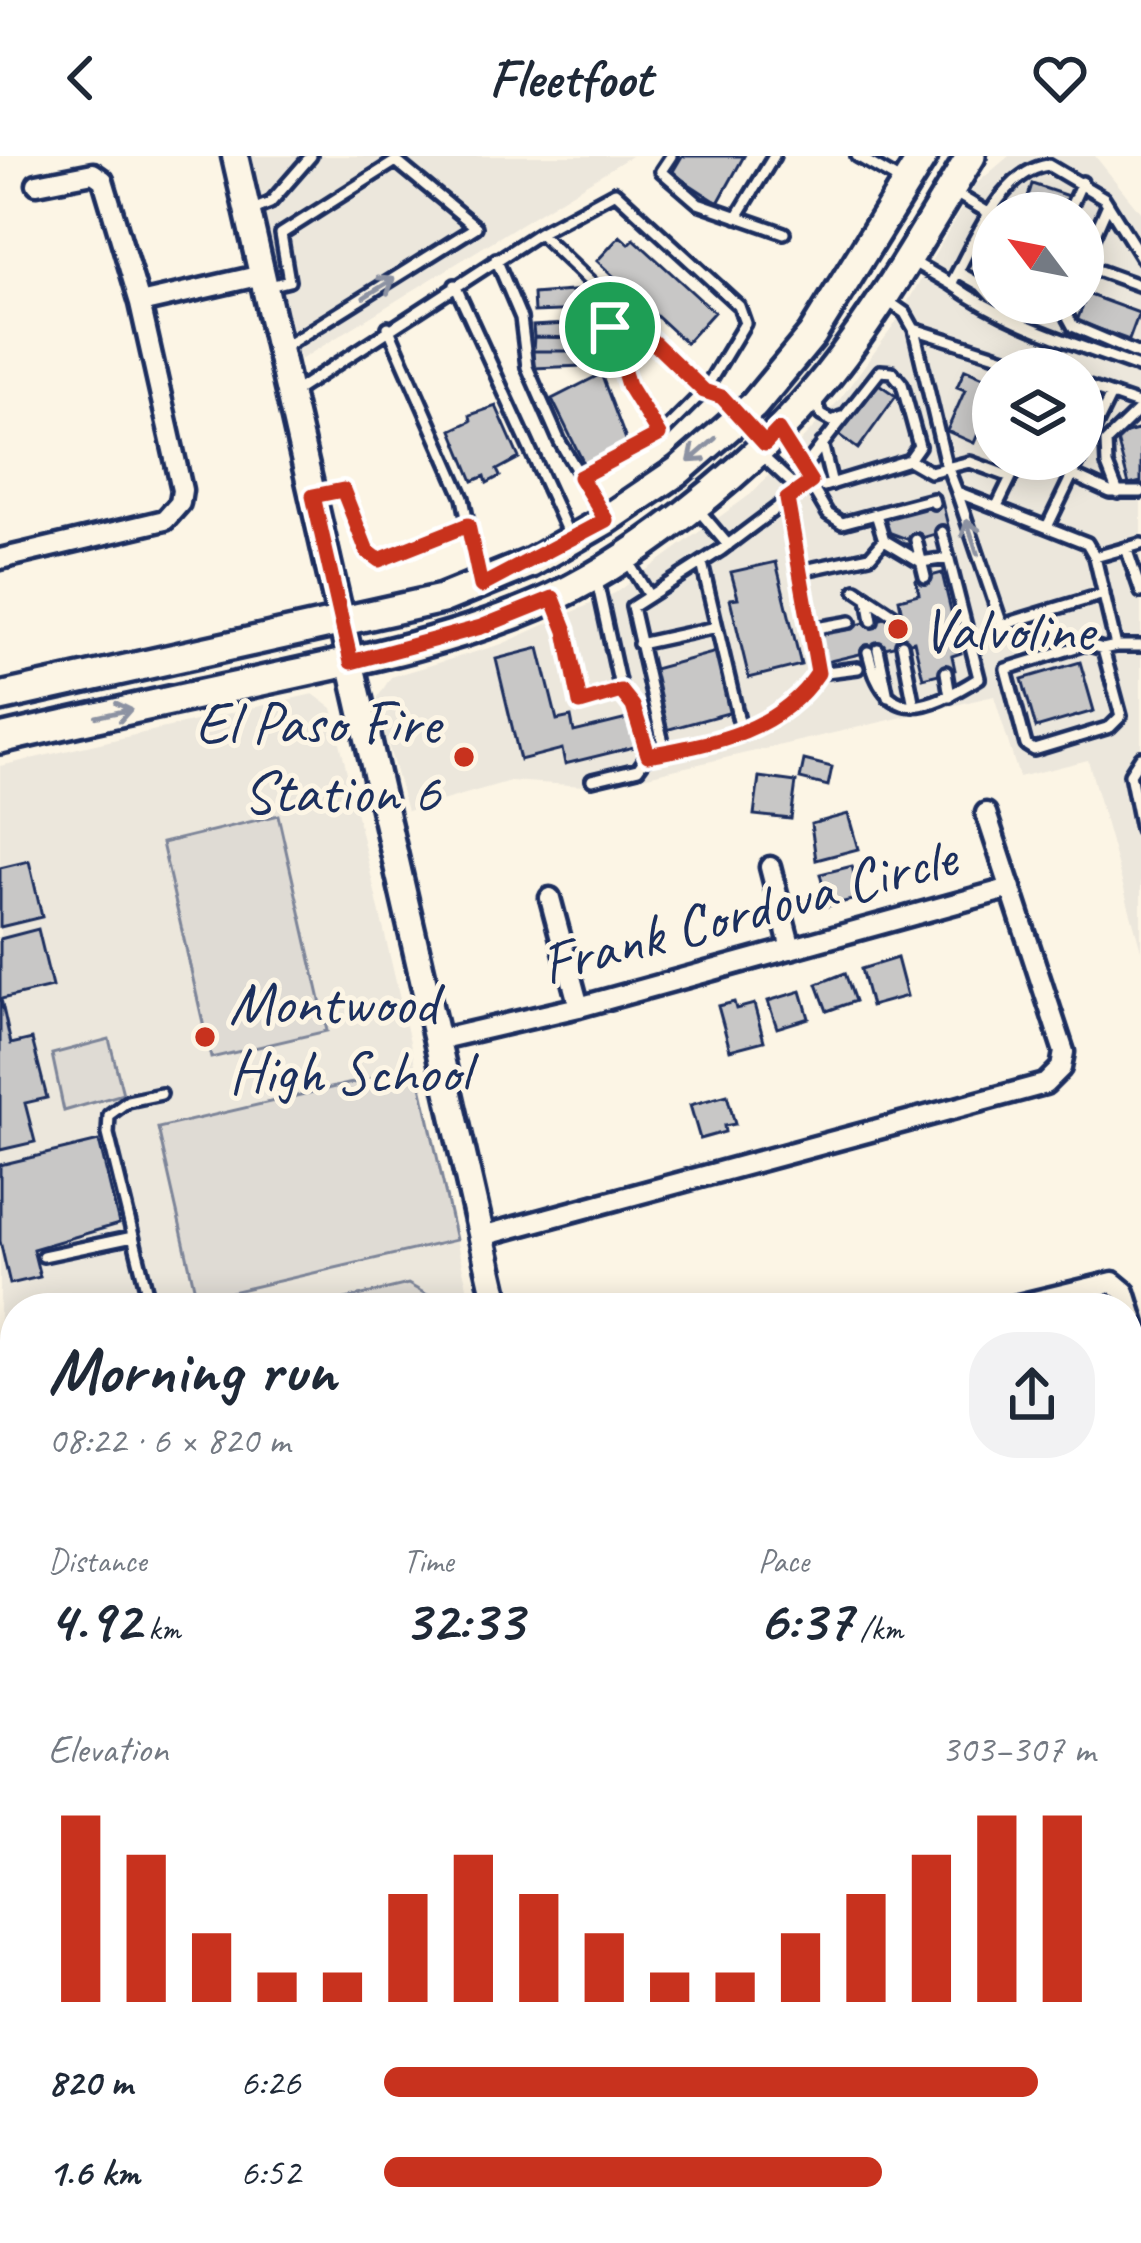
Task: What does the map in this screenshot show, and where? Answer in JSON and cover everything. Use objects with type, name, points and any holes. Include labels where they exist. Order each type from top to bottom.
[{"type":"main road","points":[[923,156],[812,335],[742,416],[678,471],[606,520],[481,586],[342,623],[9,695],[12,736],[351,662],[481,627],[595,575],[767,442],[813,394],[884,298],[971,156]]},
{"type":"main road","points":[[850,348],[848,324],[860,292],[909,206],[912,192],[906,184]]},
{"type":"main road","points":[[742,416],[767,442]]},
{"type":"street","points":[[235,156],[495,1293]]},
{"type":"street","points":[[0,559],[165,520],[180,503],[182,490],[140,303],[100,176],[93,173],[37,184]]},
{"type":"street","points":[[140,303],[264,281]]},
{"type":"street","points":[[986,813],[1011,888]]},
{"type":"street","points":[[770,867],[791,949]]},
{"type":"street","name":"Frank Cordova Circle","points":[[437,1040],[579,1007],[1011,888],[1064,1052],[1061,1069],[1045,1084],[482,1236]]},
{"type":"street","points":[[550,898],[579,1007]]},
{"type":"street","points":[[1068,1293],[1113,1282],[1125,1293]]},
{"type":"lane","points":[[248,212],[270,203],[311,156]]},
{"type":"lane","points":[[670,156],[661,171],[698,202],[784,233]]},
{"type":"lane","points":[[737,217],[774,156]]},
{"type":"lane","points":[[856,156],[906,184]]},
{"type":"lane","points":[[264,281],[289,281],[281,234],[396,161],[476,227],[279,350]]},
{"type":"lane","points":[[1005,192],[1038,166],[1048,165],[1082,182],[1108,204],[1141,257]]},
{"type":"lane","points":[[1077,192],[1082,182]]},
{"type":"lane","points":[[950,190],[972,203]]},
{"type":"lane","points":[[290,395],[538,233],[615,192],[740,306],[746,323],[704,391],[659,435],[580,477]]},
{"type":"lane","points":[[1104,213],[1108,204]]},
{"type":"lane","points":[[538,233],[704,391],[722,397],[742,416]]},
{"type":"lane","points":[[951,284],[972,249]]},
{"type":"lane","points":[[907,258],[1005,316],[1141,368]]},
{"type":"lane","points":[[496,260],[521,318],[526,367],[606,520]]},
{"type":"lane","points":[[1104,271],[1141,286]]},
{"type":"lane","points":[[958,272],[972,278]]},
{"type":"lane","points":[[455,285],[572,540]]},
{"type":"lane","points":[[884,298],[905,313],[914,329],[947,467],[1002,625],[1104,594]]},
{"type":"lane","points":[[619,309],[610,327],[628,385],[659,435]]},
{"type":"lane","points":[[1072,324],[1141,355]]},
{"type":"lane","points":[[388,327],[447,458],[481,586]]},
{"type":"lane","points":[[914,329],[974,348]]},
{"type":"lane","points":[[665,752],[632,607],[702,563],[811,482],[832,484],[909,460],[919,446],[902,384],[892,372],[880,371],[870,378],[803,469]]},
{"type":"lane","points":[[1104,392],[1141,407],[1106,442],[1107,465],[1118,493]]},
{"type":"lane","points":[[813,394],[821,415],[832,421],[841,417]]},
{"type":"lane","points":[[1104,408],[1111,394]]},
{"type":"lane","points":[[767,442],[803,469],[828,514],[842,523],[933,499],[934,503]]},
{"type":"lane","points":[[767,442],[799,490]]},
{"type":"lane","points":[[822,443],[832,484]]},
{"type":"lane","points":[[909,460],[930,472],[972,463]]},
{"type":"lane","points":[[997,506],[1010,480]]},
{"type":"lane","points":[[1048,525],[1070,480]]},
{"type":"lane","points":[[1085,480],[1118,493],[1141,492]]},
{"type":"lane","points":[[313,496],[343,490],[367,551],[379,560],[468,525]]},
{"type":"lane","points":[[957,492],[1087,544],[1095,557],[1116,646]]},
{"type":"lane","points":[[592,780],[638,769],[648,755],[742,734],[799,702],[818,673],[787,499]]},
{"type":"lane","points":[[693,503],[728,544]]},
{"type":"lane","points":[[876,514],[884,540],[921,562],[949,558]]},
{"type":"lane","points":[[873,650],[876,686],[889,701],[914,706],[950,696],[979,678],[942,532]]},
{"type":"lane","points":[[898,536],[901,550]]},
{"type":"lane","points":[[800,571],[870,556],[884,540]]},
{"type":"lane","points":[[916,540],[925,578]]},
{"type":"lane","points":[[1095,557],[1141,544]]},
{"type":"lane","points":[[1126,548],[1141,592]]},
{"type":"lane","points":[[625,556],[650,596]]},
{"type":"lane","points":[[702,563],[742,734]]},
{"type":"lane","points":[[595,575],[621,691],[633,706],[648,755]]},
{"type":"lane","points":[[856,590],[895,616]]},
{"type":"lane","points":[[553,598],[566,631],[580,703],[621,691]]},
{"type":"lane","points":[[868,598],[872,621]]},
{"type":"lane","points":[[811,629],[850,622]]},
{"type":"lane","points":[[639,644],[717,627]]},
{"type":"lane","points":[[902,644],[914,706]]},
{"type":"lane","points":[[1103,650],[1121,716],[1110,728],[1034,750],[1026,745],[1006,669],[1085,644],[1103,650],[1141,646]]},
{"type":"lane","points":[[818,673],[858,668]]},
{"type":"lane","points":[[946,672],[950,696]]},
{"type":"lane","points":[[1141,757],[1130,774],[1141,829]]},
{"type":"lane","points":[[147,1293],[108,1134],[109,1115],[128,1101],[160,1094]]},
{"type":"lane","points":[[43,1256],[133,1237]]},
{"type":"shaded area","points":[[247,156],[631,156],[300,360]]},
{"type":"shaded area","points":[[1009,156],[1095,156],[1141,213],[1141,950],[1088,760],[1019,777],[994,696],[599,787],[510,781],[407,811],[379,713],[378,697],[391,677],[502,644],[615,593],[751,494],[840,399],[895,324],[975,185]]},
{"type":"shaded area","name":"Montwood High School","points":[[313,694],[332,708],[468,1293],[0,1293],[0,766]]},
{"type":"shaded area","points":[[278,815],[327,1031],[211,1058],[162,843]]},
{"type":"shaded area","points":[[109,1039],[123,1094],[64,1111],[52,1054]]},
{"type":"shaded area","points":[[417,1068],[456,1240],[227,1293],[195,1293],[158,1128]]},
{"type":"shaded area","points":[[408,1284],[424,1293],[370,1293]]},
{"type":"building","points":[[682,156],[744,156],[718,203],[672,173]]},
{"type":"building","points":[[1032,184],[1056,192],[1030,192]]},
{"type":"building","points":[[620,236],[629,244],[634,239],[714,312],[686,343],[597,261]]},
{"type":"building","points":[[586,290],[584,310],[534,312],[533,294]]},
{"type":"building","points":[[1104,300],[1139,313],[1129,340],[1085,324],[1104,324]]},
{"type":"building","points":[[584,323],[583,338],[534,337],[533,326]]},
{"type":"building","points":[[534,337],[583,338],[583,351],[533,351]]},
{"type":"building","points":[[533,351],[583,351],[583,366],[533,368]]},
{"type":"building","points":[[965,369],[972,372],[972,442],[947,431],[965,390],[957,387]]},
{"type":"building","points":[[601,374],[628,445],[585,466],[552,399]]},
{"type":"building","points":[[873,380],[896,396],[858,449],[836,433]]},
{"type":"building","points":[[496,406],[519,458],[497,470],[500,476],[487,483],[485,476],[473,481],[452,430],[471,421],[470,415]]},
{"type":"building","points":[[1141,429],[1141,482],[1129,485],[1116,436]]},
{"type":"building","points":[[942,501],[949,530],[912,541],[888,532],[883,517]]},
{"type":"building","points":[[776,562],[801,665],[749,678],[730,599],[738,598],[731,572]]},
{"type":"building","name":"Valvoline","points":[[942,573],[961,653],[952,656],[955,670],[923,678],[914,641],[826,662],[819,634],[902,614],[899,599],[919,594],[916,580]]},
{"type":"building","points":[[539,648],[557,720],[571,717],[574,732],[631,718],[638,746],[565,764],[562,749],[520,760],[496,659]]},
{"type":"building","points":[[716,652],[732,712],[666,730],[650,670]]},
{"type":"building","points":[[1080,662],[1094,711],[1036,728],[1022,679]]},
{"type":"building","points":[[804,760],[832,767],[828,786],[800,779]]},
{"type":"building","points":[[759,777],[796,782],[791,819],[754,815]]},
{"type":"building","points":[[848,814],[858,849],[816,860],[811,824]]},
{"type":"building","points":[[29,861],[42,917],[0,927],[0,868]]},
{"type":"building","points":[[852,866],[860,898],[828,906],[820,874]]},
{"type":"building","points":[[38,929],[52,987],[1,999],[11,1044],[32,1039],[47,1098],[25,1103],[35,1142],[0,1150],[0,939]]},
{"type":"building","points":[[897,958],[907,996],[871,1006],[861,969]]},
{"type":"building","points":[[845,973],[855,1001],[827,1011],[817,984]]},
{"type":"building","points":[[801,991],[809,1018],[777,1028],[768,1001]]},
{"type":"building","points":[[734,1002],[736,1009],[754,1004],[764,1041],[730,1050],[718,1006]]},
{"type":"building","points":[[727,1095],[735,1124],[700,1139],[690,1105]]},
{"type":"building","points":[[99,1141],[119,1224],[33,1249],[40,1277],[10,1284],[0,1241],[0,1165]]},
{"type":"place","name":"Valvoline","points":[[898,629]]},
{"type":"place","name":"El Paso Fire Station 6","points":[[464,757]]},
{"type":"place","name":"Montwood High School","points":[[205,1037]]},
{"type":"route","points":[[619,309],[704,391],[722,397],[765,444],[778,430],[811,482],[787,499],[818,673],[799,702],[745,734],[648,755],[633,706],[621,691],[580,703],[566,631],[553,598],[481,627],[351,662],[313,496],[343,490],[367,551],[379,560],[468,525],[481,586],[531,563],[606,520],[580,477],[659,435],[628,385],[610,327],[619,309]]}]
